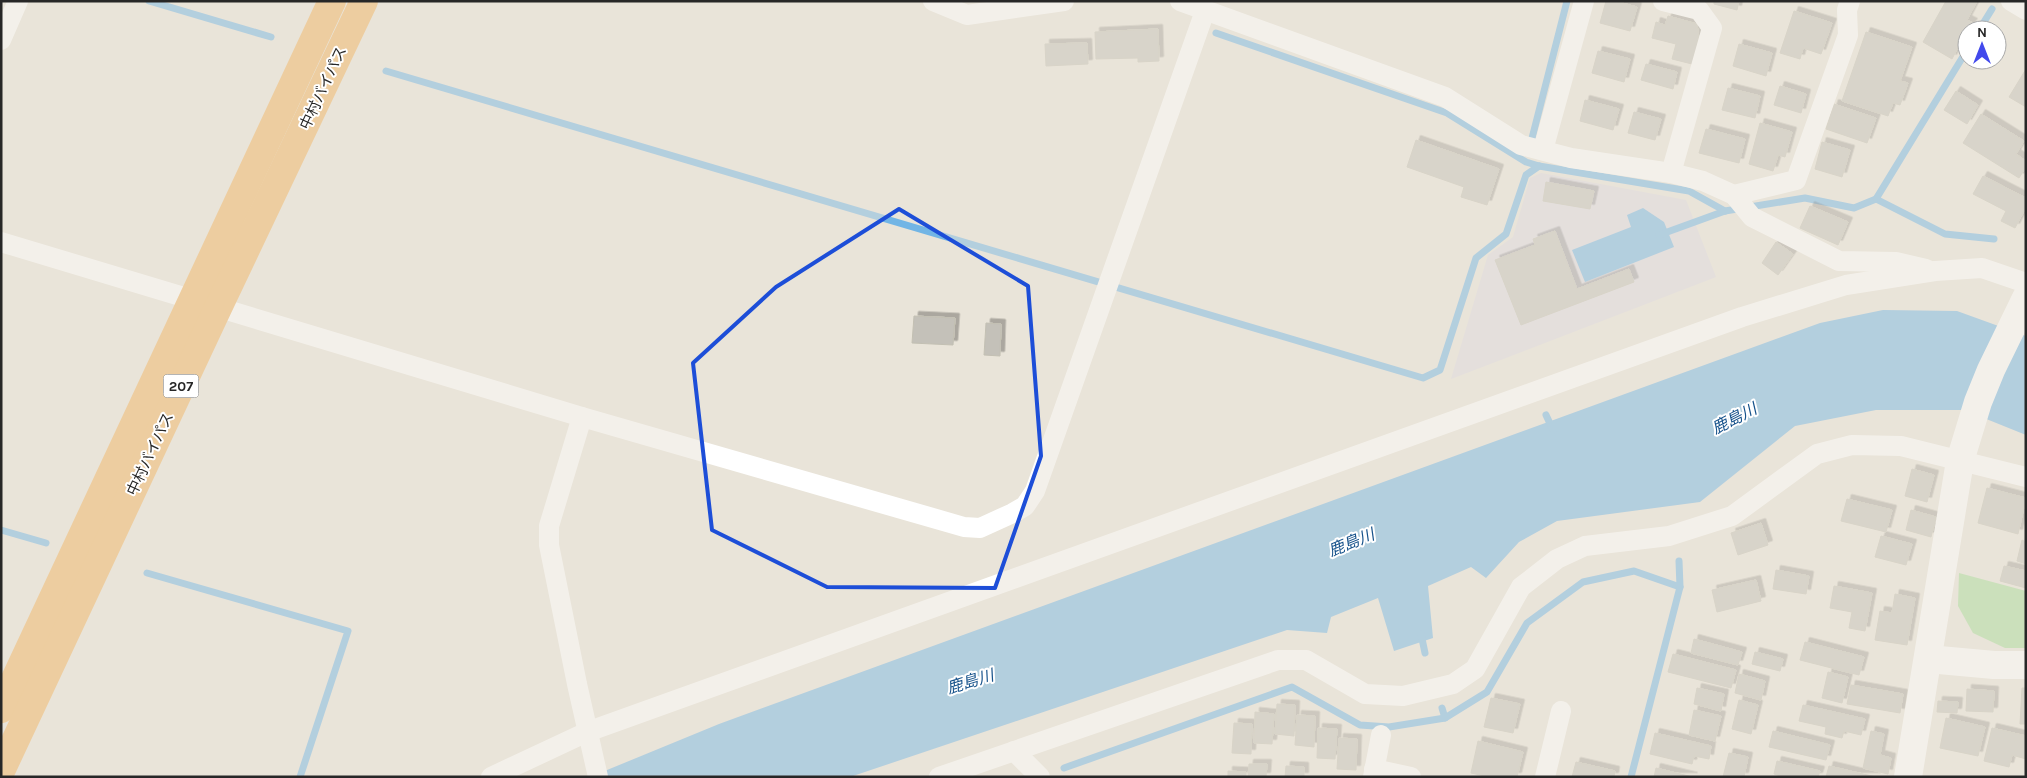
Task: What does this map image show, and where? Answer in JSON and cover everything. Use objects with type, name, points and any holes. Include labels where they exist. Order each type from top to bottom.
[{"type":"highway","name":"中村バイパス","points":[[1,709],[332,1]]},
{"type":"highway","name":"中村バイパス","points":[[1,771],[364,1]]},
{"type":"street","points":[[1,40],[18,1]]},
{"type":"street","points":[[933,1],[967,15],[1064,1]]},
{"type":"street","points":[[1180,1],[1445,97],[1521,144],[1571,158],[1671,173],[1703,181],[1734,196],[1752,217],[1839,262],[1896,262],[1935,271]]},
{"type":"street","points":[[1543,150],[1584,1]]},
{"type":"street","points":[[1663,1],[1699,10],[1712,28],[1671,173]]},
{"type":"street","points":[[1734,196],[1796,180],[1848,35],[1847,10],[1850,1]]},
{"type":"street","points":[[2011,1],[2026,10]]},
{"type":"street","points":[[1,242],[582,417],[964,526],[980,528],[1025,506],[1035,491],[1205,11]]},
{"type":"street","points":[[491,777],[587,732],[1742,317],[1846,285],[1935,271],[1982,268],[2024,296],[1991,370],[1960,461],[1908,777]]},
{"type":"street","points":[[582,417],[548,526],[549,545],[598,777]]},
{"type":"street","points":[[939,777],[1278,660],[1306,660],[1365,694],[1403,696],[1453,684],[1475,669],[1521,587],[1557,559],[1585,546],[1669,536],[1732,516],[1817,454],[1852,445],[1901,446],[2026,477]]},
{"type":"street","points":[[1928,658],[1994,665],[2026,665]]},
{"type":"street","points":[[1545,777],[1560,711]]},
{"type":"street","points":[[1381,735],[1374,773],[1411,777]]},
{"type":"street","points":[[1014,751],[1040,777]]},
{"type":"highlighted area","points":[[899,209],[1028,286],[1041,456],[995,588],[827,587],[712,530],[693,363],[776,287]]},
{"type":"shaded area","points":[[1541,173],[1686,200],[1716,277],[1451,379],[1488,255],[1513,237],[1530,178]]},
{"type":"green space","points":[[1959,573],[2026,591],[2026,648],[2005,648],[1973,633],[1958,606]]},
{"type":"water","points":[[1643,208],[1664,222],[1674,247],[1585,282],[1572,250],[1631,227],[1627,215]]},
{"type":"water","name":"鹿島川","points":[[1883,310],[1957,311],[2026,336],[2026,435],[1964,410],[1876,410],[1795,426],[1700,502],[1557,521],[1519,542],[1486,578],[1471,567],[1428,586],[1433,638],[1394,651],[1378,598],[1331,617],[1327,633],[1287,630],[850,777],[590,777],[719,724],[1820,323]]},
{"type":"building","points":[[1606,1],[1615,1],[1637,7],[1630,31],[1600,23]]},
{"type":"building","points":[[1714,1],[1739,1],[1737,10],[1714,4]]},
{"type":"building","points":[[1946,1],[1977,1],[1967,20],[1957,20],[1957,49],[1952,59],[1923,42]]},
{"type":"building","points":[[1794,11],[1832,23],[1821,54],[1803,48],[1800,59],[1780,53]]},
{"type":"building","points":[[1668,16],[1697,24],[1699,38],[1692,64],[1672,59],[1676,44],[1652,38],[1656,22],[1665,25]]},
{"type":"building","points":[[1158,29],[1159,61],[1138,62],[1138,58],[1096,59],[1095,32]]},
{"type":"building","points":[[1866,32],[1912,47],[1900,81],[1908,83],[1900,105],[1893,103],[1888,116],[1842,101]]},
{"type":"building","points":[[1087,43],[1088,64],[1046,66],[1045,44]]},
{"type":"building","points":[[1739,44],[1772,53],[1766,76],[1733,66]]},
{"type":"building","points":[[1598,51],[1630,59],[1624,82],[1592,73]]},
{"type":"building","points":[[1646,64],[1677,72],[1673,89],[1641,80]]},
{"type":"building","points":[[2026,69],[2026,107],[2009,97]]},
{"type":"building","points":[[1780,86],[1806,94],[1801,113],[1774,105]]},
{"type":"building","points":[[1728,88],[1760,96],[1755,118],[1722,110]]},
{"type":"building","points":[[1956,91],[1978,105],[1967,124],[1944,110]]},
{"type":"building","points":[[1585,100],[1619,109],[1613,130],[1580,121]]},
{"type":"building","points":[[1834,104],[1876,118],[1867,143],[1826,129]]},
{"type":"building","points":[[1634,112],[1661,119],[1655,140],[1628,133]]},
{"type":"building","points":[[1981,114],[2024,141],[2016,154],[2026,161],[2026,167],[2019,178],[1963,143]]},
{"type":"building","points":[[1760,123],[1792,132],[1785,157],[1778,155],[1773,171],[1749,164]]},
{"type":"building","points":[[1706,129],[1745,139],[1739,163],[1699,153]]},
{"type":"building","points":[[1416,140],[1499,169],[1487,205],[1461,197],[1464,187],[1407,167]]},
{"type":"building","points":[[1822,142],[1850,150],[1842,177],[1815,169]]},
{"type":"building","points":[[1983,176],[2026,198],[2026,207],[2015,228],[2001,221],[2006,211],[1973,194]]},
{"type":"building","points":[[1546,182],[1594,191],[1590,209],[1543,201]]},
{"type":"building","points":[[1810,206],[1848,222],[1838,245],[1800,228]]},
{"type":"building","points":[[1555,231],[1577,289],[1629,269],[1634,282],[1521,325],[1495,260],[1535,245],[1533,239]]},
{"type":"building","points":[[1776,242],[1793,254],[1778,275],[1762,263]]},
{"type":"building","points":[[914,316],[955,318],[953,345],[912,343]]},
{"type":"building","points":[[986,323],[1001,324],[1000,356],[984,355]]},
{"type":"building","points":[[1912,469],[1934,475],[1927,502],[1905,496]]},
{"type":"building","points":[[1987,488],[2026,498],[2018,534],[1978,523]]},
{"type":"building","points":[[1847,499],[1892,510],[1886,532],[1841,521]]},
{"type":"building","points":[[1911,510],[1936,517],[1931,537],[1906,530]]},
{"type":"building","points":[[1761,523],[1768,545],[1738,555],[1731,533]]},
{"type":"building","points":[[1881,536],[1912,544],[1906,565],[1875,557]]},
{"type":"building","points":[[2022,540],[2026,542],[2026,564],[2017,561]]},
{"type":"building","points":[[2004,566],[2026,571],[2026,588],[2000,581]]},
{"type":"building","points":[[1776,570],[1809,576],[1806,594],[1773,589]]},
{"type":"building","points":[[1756,580],[1761,601],[1717,612],[1712,590]]},
{"type":"building","points":[[1834,586],[1872,593],[1865,631],[1849,628],[1852,612],[1830,608]]},
{"type":"building","points":[[1895,594],[1915,598],[1907,645],[1875,640],[1880,611],[1892,613]]},
{"type":"building","points":[[1694,639],[1742,652],[1738,665],[1691,653]]},
{"type":"building","points":[[1805,642],[1864,657],[1859,675],[1800,660]]},
{"type":"building","points":[[1755,652],[1783,659],[1780,671],[1752,664]]},
{"type":"building","points":[[1673,654],[1736,670],[1731,688],[1668,672]]},
{"type":"building","points":[[1828,672],[1848,677],[1842,703],[1822,698]]},
{"type":"building","points":[[1739,674],[1765,681],[1761,700],[1735,693]]},
{"type":"building","points":[[1851,685],[1903,694],[1900,713],[1847,704]]},
{"type":"building","points":[[1697,688],[1724,694],[1721,711],[1694,704]]},
{"type":"building","points":[[2022,688],[2026,688],[2026,724],[2020,724]]},
{"type":"building","points":[[1967,689],[1994,691],[1993,712],[1966,711]]},
{"type":"building","points":[[1491,698],[1520,704],[1513,733],[1484,727]]},
{"type":"building","points":[[1739,700],[1758,705],[1751,734],[1732,729]]},
{"type":"building","points":[[1938,701],[1958,702],[1957,713],[1937,712]]},
{"type":"building","points":[[1277,704],[1295,705],[1294,736],[1275,734]]},
{"type":"building","points":[[1803,705],[1865,719],[1861,735],[1844,731],[1842,738],[1825,734],[1826,727],[1799,721]]},
{"type":"building","points":[[1694,710],[1721,716],[1715,741],[1689,735]]},
{"type":"building","points":[[1255,712],[1274,714],[1272,744],[1254,743]]},
{"type":"building","points":[[1297,715],[1315,716],[1314,747],[1295,745]]},
{"type":"building","points":[[1946,718],[1985,727],[1978,756],[1940,748]]},
{"type":"building","points":[[1234,723],[1252,724],[1251,754],[1232,753]]},
{"type":"building","points":[[1318,728],[1337,729],[1335,759],[1317,758]]},
{"type":"building","points":[[1992,728],[2026,736],[2026,759],[2012,755],[2009,767],[1984,761]]},
{"type":"building","points":[[1773,731],[1830,745],[1826,760],[1769,747]]},
{"type":"building","points":[[1871,731],[1884,734],[1880,755],[1891,758],[1888,774],[1863,768]]},
{"type":"building","points":[[1655,733],[1711,746],[1709,759],[1694,756],[1692,764],[1650,754]]},
{"type":"building","points":[[1339,738],[1357,739],[1356,770],[1337,769]]},
{"type":"building","points":[[1478,741],[1523,752],[1517,777],[1489,777],[1471,773]]},
{"type":"building","points":[[1729,753],[1748,757],[1744,777],[1723,777]]},
{"type":"building","points":[[1777,761],[1820,771],[1818,777],[1784,777],[1774,774]]},
{"type":"building","points":[[1576,762],[1615,771],[1614,777],[1572,777]]},
{"type":"building","points":[[1249,764],[1267,764],[1266,777],[1248,777]]},
{"type":"building","points":[[1286,766],[1304,767],[1304,777],[1285,777]]},
{"type":"building","points":[[1829,766],[1876,777],[1826,777]]},
{"type":"building","points":[[1656,768],[1693,777],[1654,777]]},
{"type":"building","points":[[1228,771],[1246,772],[1246,777],[1228,777]]},
{"type":"waterway","points":[[149,1],[271,37]]},
{"type":"waterway","points":[[1530,146],[1567,1]]},
{"type":"waterway","points":[[1985,20],[1992,9]]},
{"type":"waterway","points":[[1216,33],[1447,113],[1526,162],[1539,166],[1689,191],[1725,211]]},
{"type":"waterway","points":[[1659,235],[1725,211],[1805,198],[1854,208],[1876,199],[1957,66]]},
{"type":"waterway","points":[[386,71],[1423,378],[1440,370],[1476,258],[1506,234],[1526,175],[1539,166]]},
{"type":"waterway","points":[[1876,199],[1945,234],[1994,239]]},
{"type":"waterway","points":[[1546,415],[1553,430]]},
{"type":"waterway","points":[[1,530],[46,543]]},
{"type":"waterway","points":[[1631,777],[1680,587],[1679,561]]},
{"type":"waterway","points":[[1064,768],[1292,687],[1360,725],[1389,727],[1445,718],[1487,692],[1527,623],[1583,582],[1634,571],[1680,587]]},
{"type":"waterway","points":[[147,573],[348,631],[300,777]]},
{"type":"waterway","points":[[1421,634],[1425,653]]},
{"type":"waterway","points":[[1442,708],[1445,718]]}]
